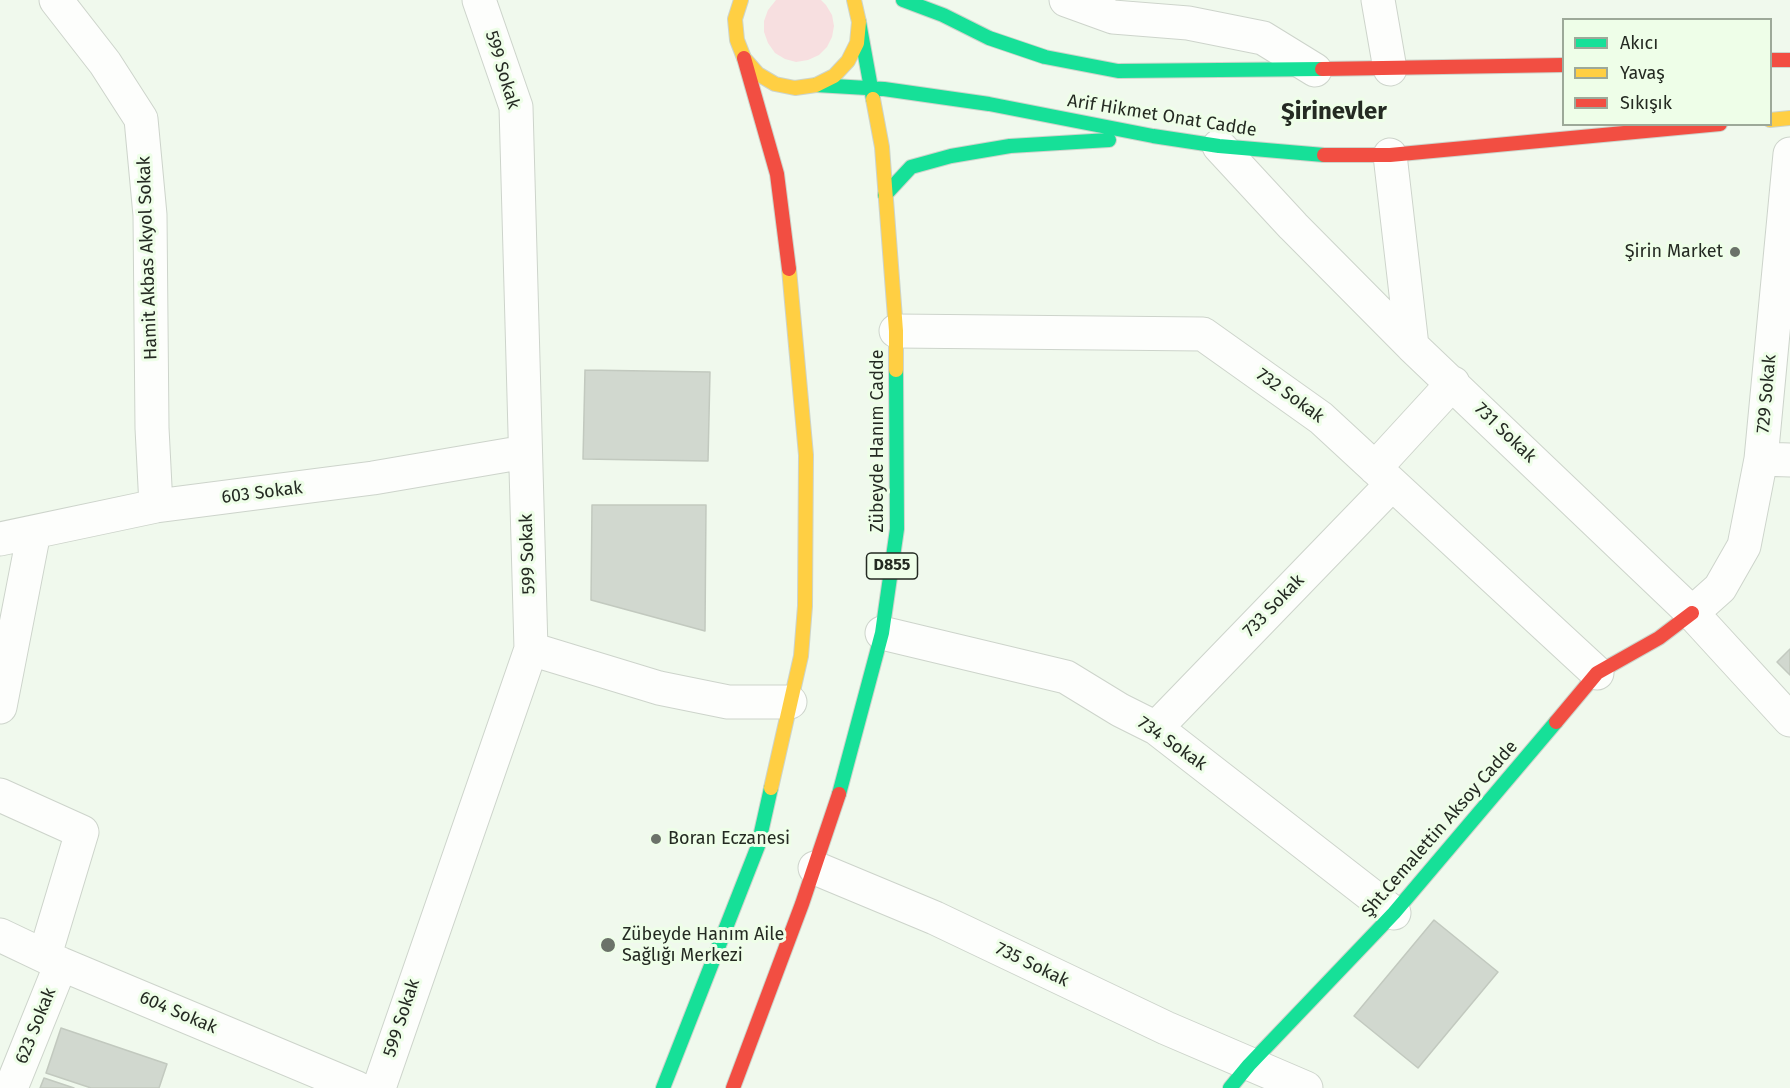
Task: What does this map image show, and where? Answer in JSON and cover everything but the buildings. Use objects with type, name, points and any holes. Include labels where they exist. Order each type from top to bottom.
[{"type":"main road","points":[[663,1088],[758,846],[801,656],[805,606],[805,444],[792,296],[777,174],[737,40],[735,19],[729,0]]},
{"type":"main road","points":[[735,19],[741,0]]},
{"type":"main road","name":"Arif Hikmet Onat Cadde","points":[[903,0],[943,15],[989,38],[1045,57],[1118,71],[1562,65]]},
{"type":"main road","points":[[926,0],[943,15]]},
{"type":"main road","name":"Zübeyde Hanım Cadde","points":[[733,1088],[815,868],[844,780],[882,633],[897,529],[896,331],[882,147],[854,1]]},
{"type":"main road","points":[[816,85],[834,76],[848,61],[857,43],[859,22]]},
{"type":"main road","name":"Arif Hikmet Onat Cadde","points":[[744,58],[758,74],[775,84],[795,88],[816,85],[871,88],[988,104],[1153,136],[1219,146],[1321,155],[1390,155],[1699,126]]},
{"type":"main road","points":[[1772,60],[1790,60]]},
{"type":"main road","points":[[1772,120],[1790,118]]},
{"type":"main road","points":[[885,195],[911,167],[951,156],[1010,146],[1153,136]]},
{"type":"main road","name":"Şht.Cemalettin Aksoy Cadde","points":[[1240,1076],[1394,913],[1597,673],[1659,638],[1692,613]]},
{"type":"street","name":"Hamit Akbas Akyol Sokak","points":[[56,0],[105,63],[141,119],[150,215],[152,428],[156,506]]},
{"type":"street","name":"599 Sokak","points":[[379,1088],[531,649],[516,106],[479,0]]},
{"type":"street","points":[[1066,0],[1113,17],[1188,23],[1263,38],[1315,70]]},
{"type":"street","points":[[1378,0],[1390,69]]},
{"type":"street","name":"731 Sokak","points":[[1219,146],[1412,346],[1692,613],[1790,720]]},
{"type":"street","name":"729 Sokak","points":[[1692,613],[1720,588],[1744,546],[1776,459],[1790,154]]},
{"type":"street","points":[[1390,155],[1412,346]]},
{"type":"street","name":"732 Sokak","points":[[896,331],[1203,334],[1321,418],[1597,673]]},
{"type":"street","name":"733 Sokak","points":[[1156,728],[1384,476],[1453,383]]},
{"type":"street","name":"603 Sokak","points":[[0,539],[156,506],[373,478],[525,452]]},
{"type":"street","points":[[0,706],[34,532]]},
{"type":"street","name":"734 Sokak","points":[[882,633],[1066,677],[1119,710],[1156,728],[1394,913]]},
{"type":"street","points":[[531,649],[659,688],[728,702],[790,702]]},
{"type":"street","name":"623 Sokak","points":[[0,795],[82,832],[53,960],[11,1088]]},
{"type":"street","name":"735 Sokak","points":[[815,868],[935,918],[1166,1029],[1240,1076],[1306,1088]]},
{"type":"street","name":"604 Sokak","points":[[0,935],[53,960],[357,1088]]},
{"type":"shaded area","points":[[776,0],[821,0],[826,5],[832,15],[834,26],[827,47],[819,55],[796,62],[775,53],[764,32],[764,21],[768,10]]},
{"type":"traffic: fast","points":[[903,0],[943,15],[989,38],[1045,57],[1118,71],[1322,69]]},
{"type":"traffic: fast","points":[[859,22],[873,99]]},
{"type":"traffic: fast","points":[[816,85],[884,89],[989,104],[1153,136],[1219,146],[1324,155]]},
{"type":"traffic: fast","points":[[885,195],[911,167],[951,156],[1010,146],[1109,140]]},
{"type":"traffic: fast","points":[[839,794],[882,633],[897,529],[896,370]]},
{"type":"traffic: fast","points":[[1230,1088],[1249,1065],[1394,913],[1556,722]]},
{"type":"traffic: fast","points":[[663,1088],[758,846],[771,788]]},
{"type":"traffic: slow","points":[[741,0],[735,19],[737,40],[744,58],[758,74],[775,84],[795,88],[816,85],[834,76],[848,61],[857,43],[859,22],[854,0]]},
{"type":"traffic: slow","points":[[873,99],[882,147],[896,331],[896,370]]},
{"type":"traffic: slow","points":[[1772,120],[1790,118]]},
{"type":"traffic: slow","points":[[771,788],[801,656],[805,606],[806,455],[789,269]]},
{"type":"traffic: jam","points":[[744,58],[777,174],[789,269]]},
{"type":"traffic: jam","points":[[1772,60],[1790,60]]},
{"type":"traffic: jam","points":[[1322,69],[1562,65]]},
{"type":"traffic: jam","points":[[1324,155],[1390,155],[1699,126]]},
{"type":"traffic: jam","points":[[1556,722],[1597,673],[1659,638],[1692,613]]},
{"type":"traffic: jam","points":[[733,1088],[802,904],[839,794]]},
{"type":"place","name":"Şirin Market","points":[[1735,252]]},
{"type":"place","name":"Boran Eczanesi","points":[[656,839]]},
{"type":"place","name":"Zübeyde Hanım Aile Sağlığı Merkezi","points":[[608,945]]},
{"type":"district","name":"Şirinevler","points":[[1334,112]]}]
